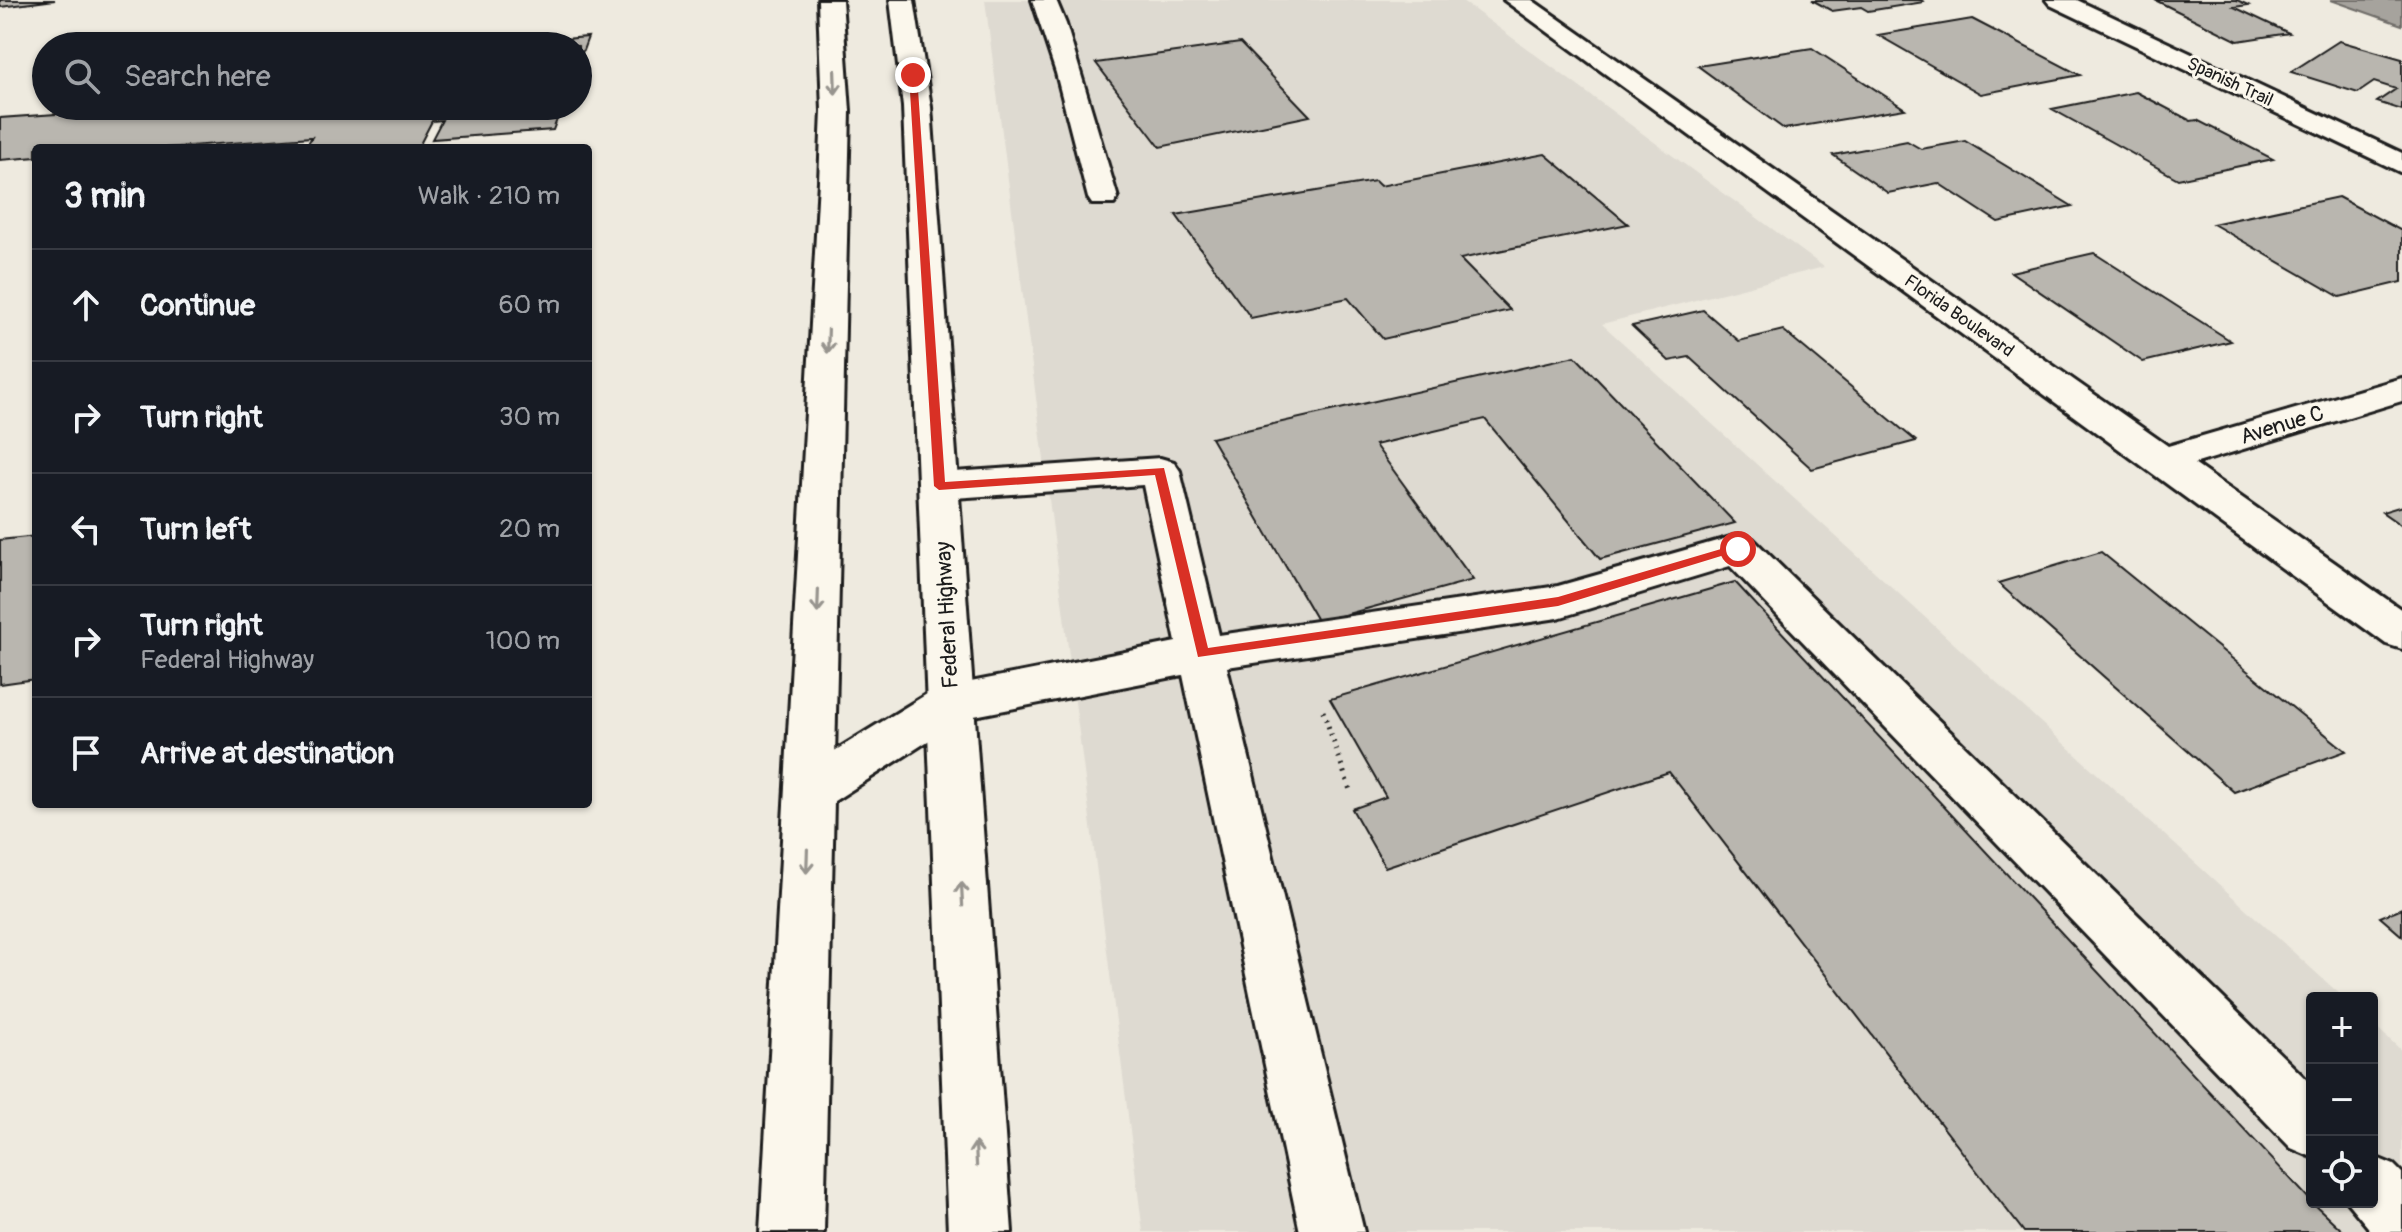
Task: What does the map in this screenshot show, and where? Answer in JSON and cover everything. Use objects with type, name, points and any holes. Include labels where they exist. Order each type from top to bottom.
[{"type":"main road","points":[[792,1232],[836,111],[830,0]]},
{"type":"main road","name":"Federal Highway","points":[[902,0],[917,107],[980,1232]]},
{"type":"main road","points":[[1044,0],[1068,57],[1074,96],[1103,198]]},
{"type":"main road","name":"Florida Boulevard","points":[[1516,0],[2402,633]]},
{"type":"main road","name":"Spanish Trail","points":[[2058,0],[2402,164]]},
{"type":"main road","name":"Avenue C","points":[[2162,461],[2402,389]]},
{"type":"main road","points":[[939,486],[1160,471],[1332,1232]]},
{"type":"main road","points":[[810,791],[952,702],[1203,654],[1558,602],[1738,549],[2306,1121]]},
{"type":"main road","points":[[2378,1193],[2402,1217]]},
{"type":"path","points":[[1323,711],[1350,790]]},
{"type":"shaded area","points":[[985,0],[1461,0],[1824,267],[1602,324],[2337,992],[2306,992],[2306,1208],[2378,1208],[2378,1029],[2402,1051],[2402,1232],[1143,1232]]},
{"type":"shaded area","points":[[2331,0],[2402,0],[2402,25]]},
{"type":"building","points":[[0,0],[55,0],[0,7]]},
{"type":"building","points":[[1812,0],[1924,2],[1868,11],[1861,7],[1832,11]]},
{"type":"building","points":[[2155,0],[2237,0],[2248,5],[2234,7],[2289,33],[2238,41]]},
{"type":"building","points":[[1972,19],[2080,75],[1981,94],[1878,35]]},
{"type":"building","points":[[2339,41],[2402,59],[2402,110],[2377,102],[2396,89],[2374,82],[2358,93],[2291,72]]},
{"type":"building","points":[[1240,43],[1310,116],[1160,147],[1096,63]]},
{"type":"building","points":[[1812,48],[1905,109],[1784,129],[1698,66]]},
{"type":"building","points":[[2136,92],[2273,159],[2178,179],[2052,109]]},
{"type":"building","points":[[32,116],[32,120],[442,120],[432,121],[420,144],[308,144],[312,137],[217,144],[32,144],[32,157],[0,160],[0,118]]},
{"type":"building","points":[[442,120],[557,120],[553,130],[432,139]]},
{"type":"building","points":[[1907,141],[1921,149],[1965,141],[2072,206],[1998,222],[1938,183],[1888,193],[1833,155]]},
{"type":"building","points":[[1545,154],[1628,224],[1460,259],[1510,310],[1383,339],[1348,298],[1251,318],[1176,215],[1375,181],[1380,186]]},
{"type":"building","points":[[2338,197],[2402,231],[2402,282],[2340,297],[2213,224]]},
{"type":"building","points":[[2094,253],[2231,341],[2143,362],[2011,272]]},
{"type":"building","points":[[1703,310],[1739,341],[1783,330],[1916,441],[1812,469],[1689,357],[1669,361],[1632,326]]},
{"type":"building","points":[[1575,356],[1735,523],[1600,559],[1485,419],[1375,445],[1473,580],[1318,622],[1211,438]]},
{"type":"building","points":[[2402,506],[2402,526],[2382,512]]},
{"type":"building","points":[[32,536],[32,680],[0,684],[0,540]]},
{"type":"building","points":[[2101,552],[2346,751],[2234,792],[1998,583]]},
{"type":"building","points":[[1735,582],[2306,1196],[2306,1208],[2318,1208],[2344,1232],[2024,1232],[1669,772],[1385,867],[1352,809],[1386,797],[1330,699]]},
{"type":"building","points":[[2402,908],[2402,936],[2380,917]]},
{"type":"route","points":[[913,75],[939,486],[1160,471],[1203,654],[1558,602],[1738,549]]}]
